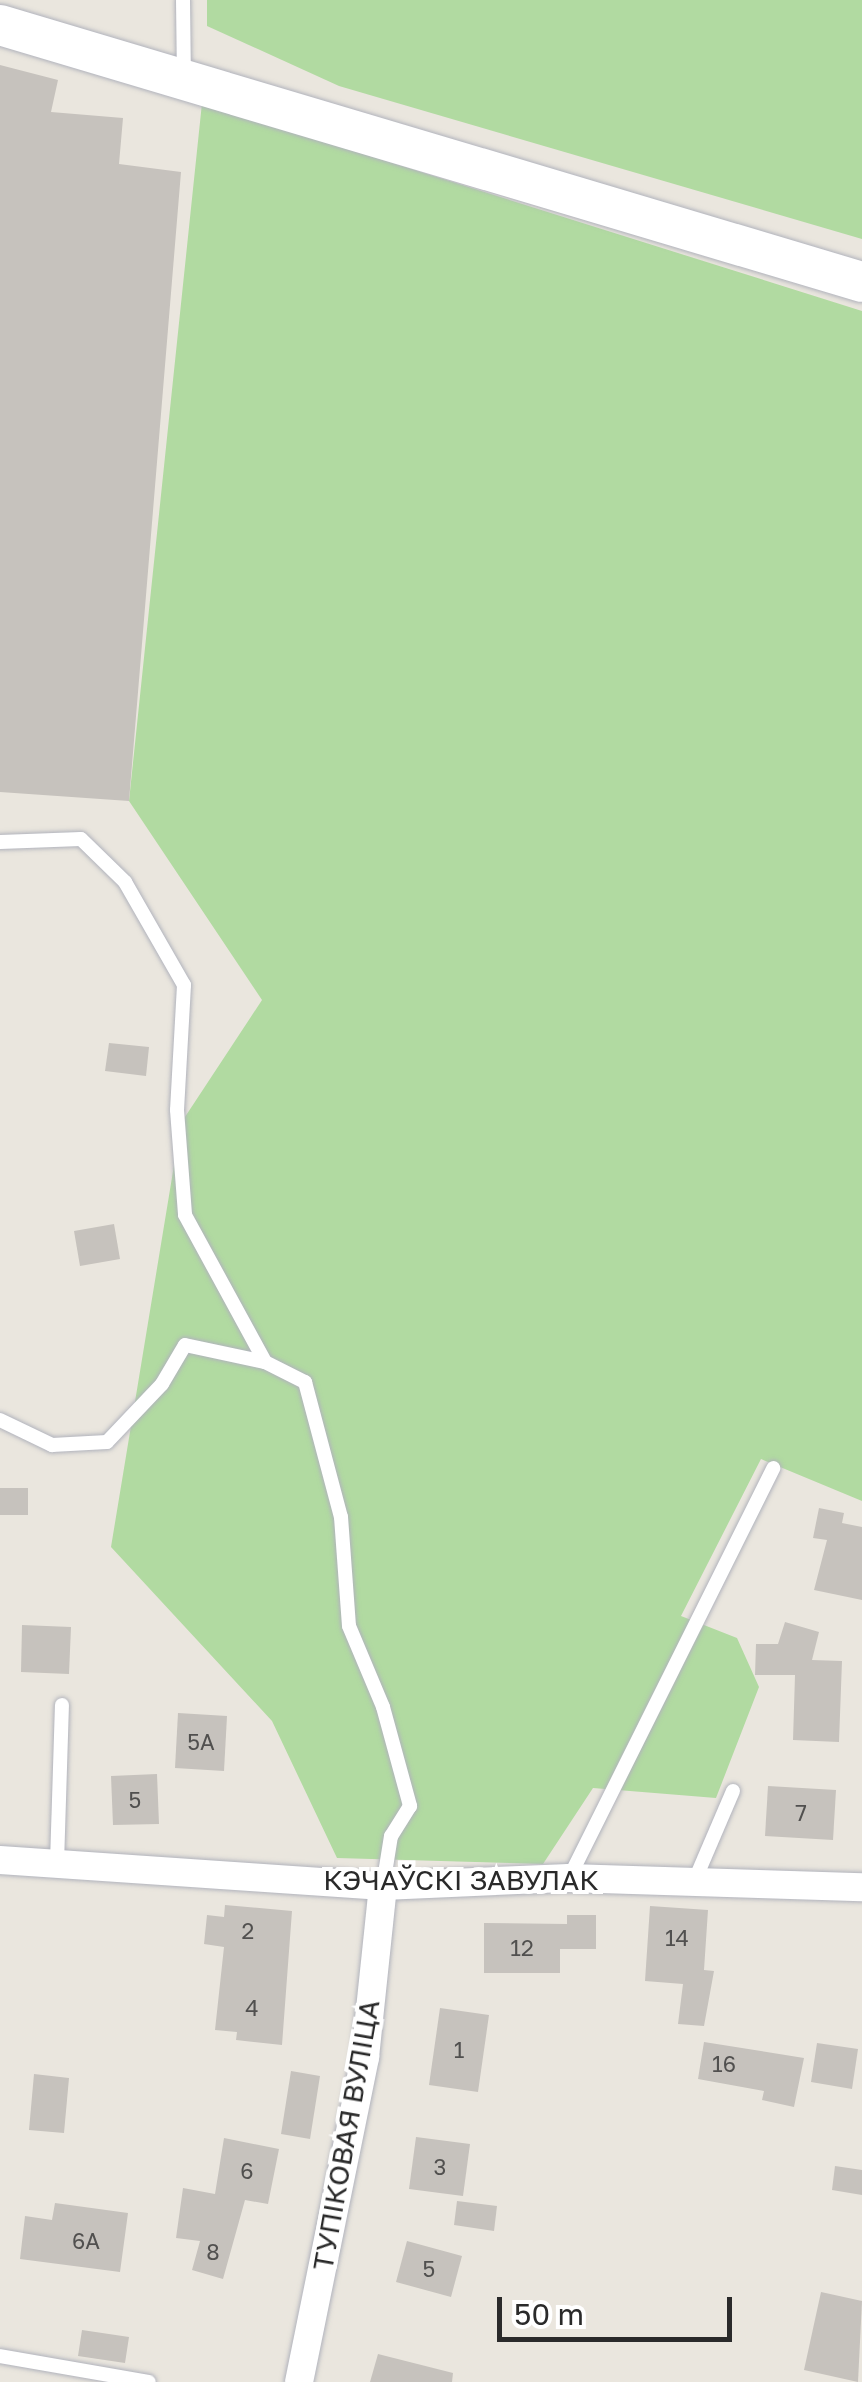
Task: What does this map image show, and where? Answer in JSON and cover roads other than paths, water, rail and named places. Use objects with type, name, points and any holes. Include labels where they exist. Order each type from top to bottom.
[{"type":"main road","points":[[0,25],[862,282]]},
{"type":"street","name":"КЭЧАЎСКІ ЗАВУЛАК","points":[[0,1860],[383,1886],[569,1878],[862,1887]]},
{"type":"street","name":"ТУПІКОВАЯ ВУЛІЦА","points":[[299,2382],[365,2057],[383,1886]]},
{"type":"lane","points":[[183,0],[184,79]]},
{"type":"lane","points":[[0,842],[82,839],[125,882],[184,984],[177,1110],[185,1215],[265,1362]]},
{"type":"lane","points":[[0,1420],[52,1446],[107,1442],[162,1384],[185,1345],[265,1362],[305,1382],[341,1517],[349,1626],[382,1708],[410,1806],[391,1836],[383,1886]]},
{"type":"lane","points":[[569,1878],[773,1468]]},
{"type":"lane","points":[[57,1863],[62,1705]]},
{"type":"lane","points":[[694,1882],[732,1792]]},
{"type":"lane","points":[[0,2356],[149,2382]]}]
